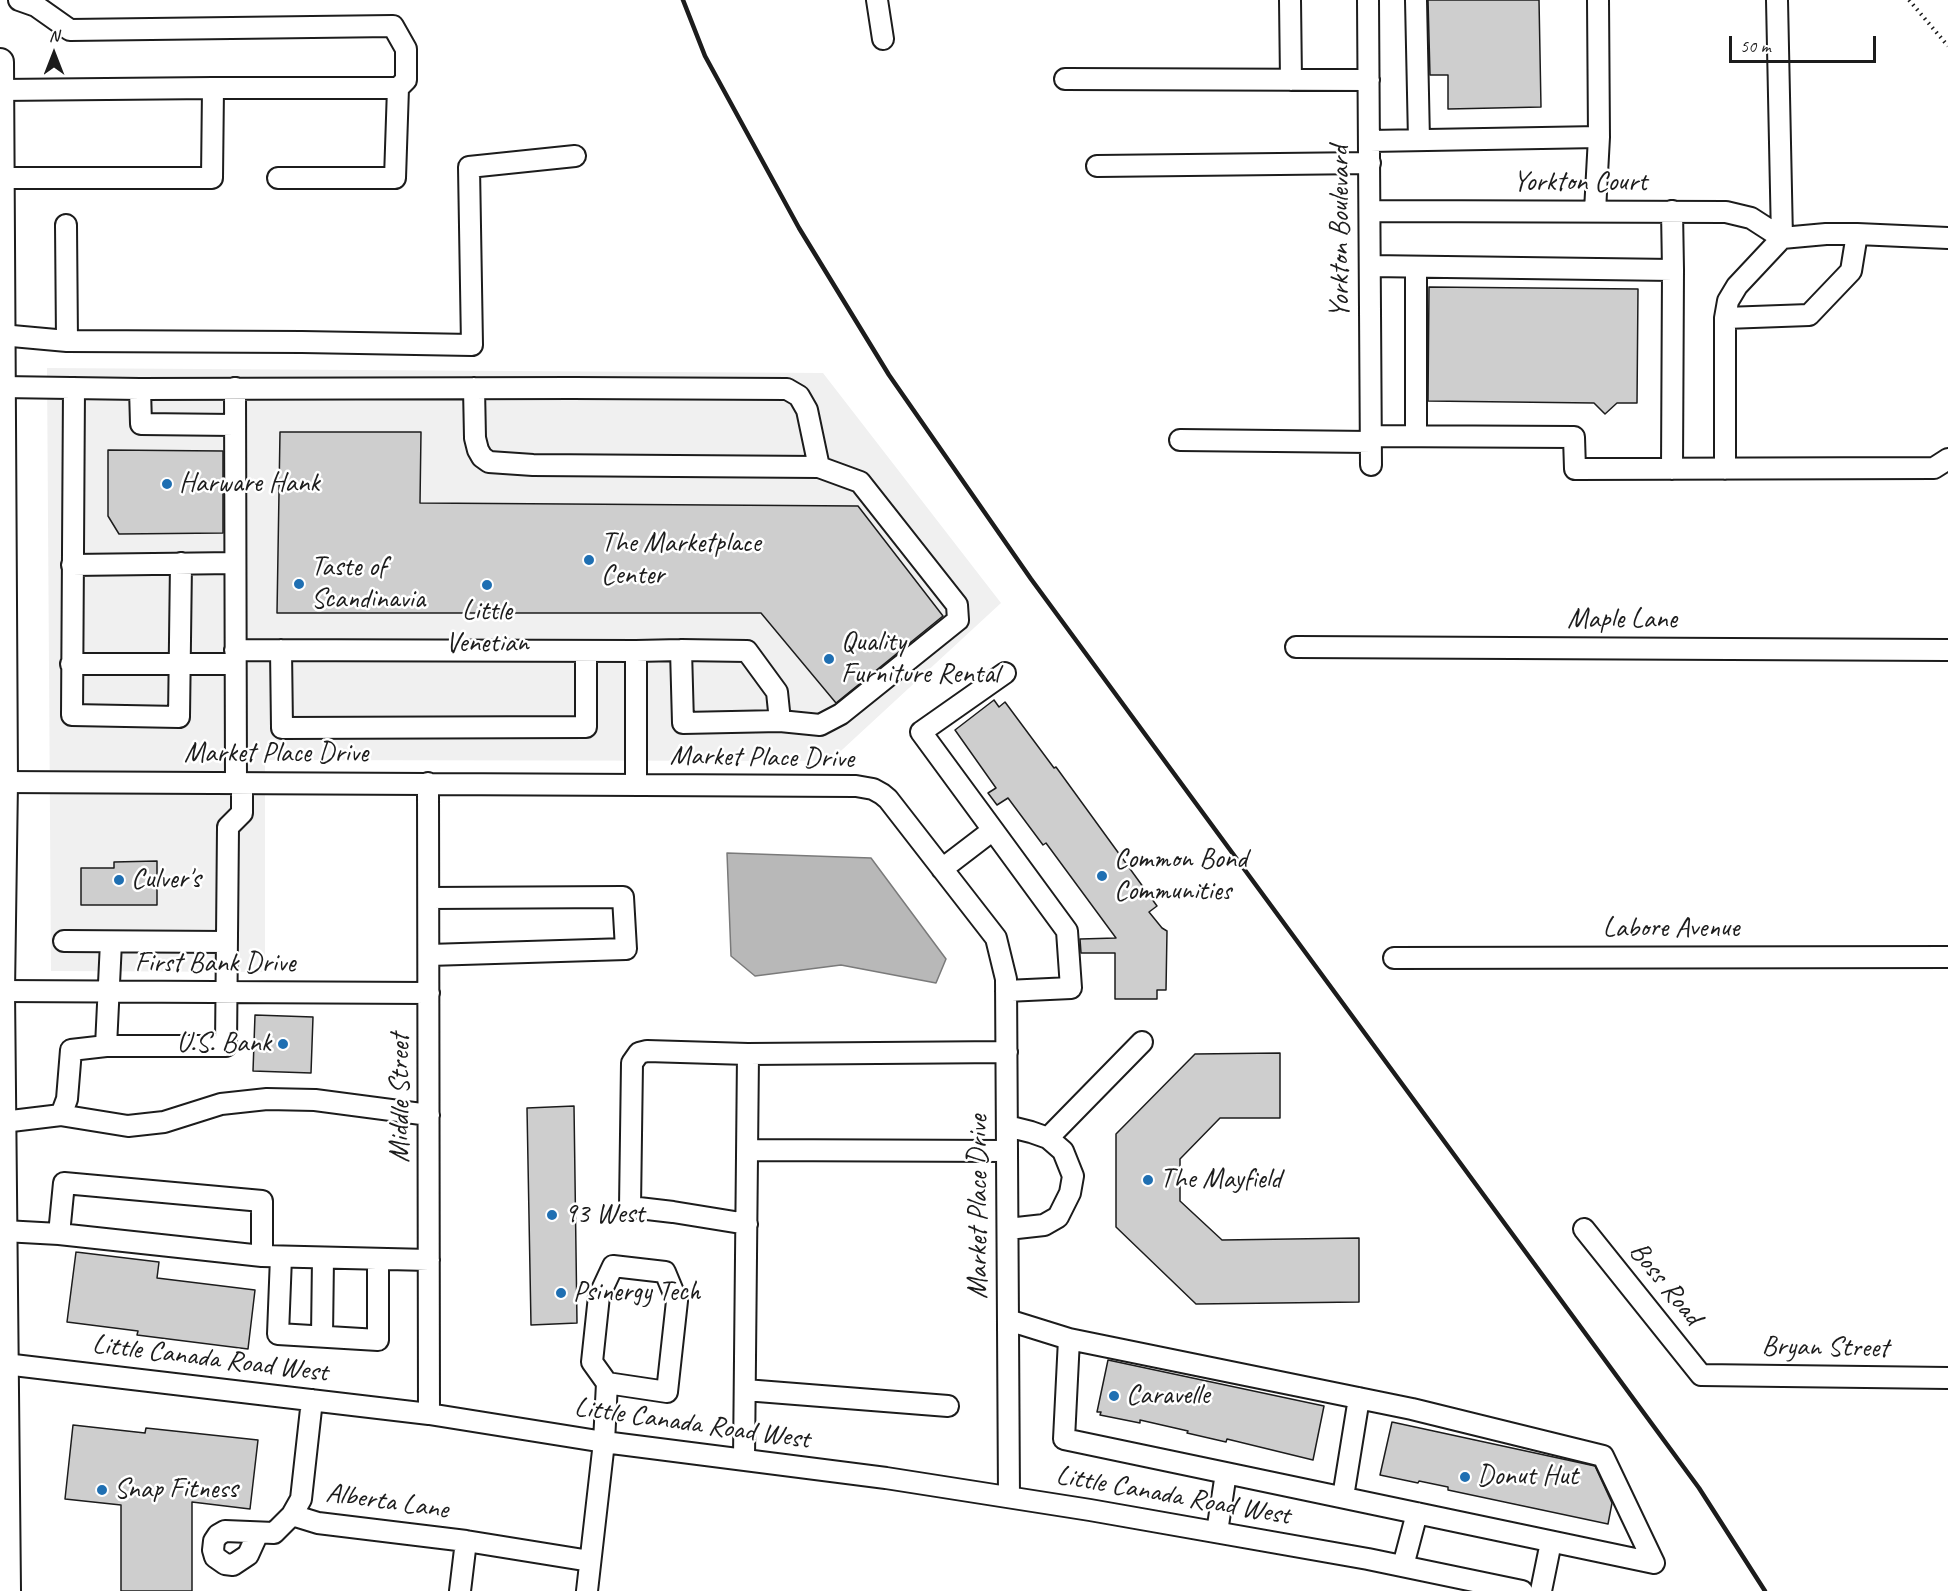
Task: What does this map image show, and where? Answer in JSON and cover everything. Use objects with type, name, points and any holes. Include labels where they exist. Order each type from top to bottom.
[{"type":"main road","points":[[0,62],[1,991],[5,1364],[3,1524],[7,1591]]},
{"type":"street","points":[[19,0],[36,6],[70,30],[393,26],[406,49],[405,80],[398,88],[395,178],[278,178]]},
{"type":"street","points":[[877,0],[883,39]]},
{"type":"street","points":[[1290,0],[1291,80]]},
{"type":"street","name":"Yorkton Boulevard","points":[[1368,0],[1371,465]]},
{"type":"street","points":[[1416,0],[1419,140]]},
{"type":"street","points":[[1595,212],[1599,137],[1598,0]]},
{"type":"street","points":[[1777,0],[1782,238]]},
{"type":"street","points":[[1065,80],[1369,80]]},
{"type":"street","points":[[1,178],[212,178],[213,88]]},
{"type":"street","points":[[0,90],[398,88]]},
{"type":"street","points":[[1370,141],[1599,137]]},
{"type":"street","points":[[1,335],[67,341],[472,345],[469,167],[575,156]]},
{"type":"street","points":[[1097,166],[1370,163]]},
{"type":"street","name":"Yorkton Court","points":[[1370,211],[1726,212],[1751,218],[1782,238]]},
{"type":"street","points":[[1672,212],[1672,468]]},
{"type":"street","points":[[66,225],[67,341]]},
{"type":"street","points":[[1725,318],[1809,315],[1851,271],[1857,234]]},
{"type":"street","points":[[1725,468],[1725,318],[1728,301],[1737,286],[1782,238],[1857,234],[1948,238]]},
{"type":"street","points":[[1370,266],[1673,270]]},
{"type":"street","points":[[1416,267],[1416,436]]},
{"type":"street","points":[[2,387],[787,389],[799,396],[807,410],[819,467]]},
{"type":"street","points":[[74,388],[72,715],[179,717],[181,563]]},
{"type":"street","points":[[60,1115],[67,1099],[71,1050],[106,1046],[226,1046],[228,827],[242,813],[235,657],[235,388]]},
{"type":"street","points":[[474,388],[475,438],[478,450],[482,457],[496,464],[819,467],[860,482],[957,605],[958,620],[842,714],[820,725],[780,721],[683,723],[681,650]]},
{"type":"street","points":[[140,389],[141,424],[234,425]]},
{"type":"street","points":[[1180,440],[1371,439],[1416,436],[1574,437],[1575,469],[1934,468],[1948,459]]},
{"type":"street","points":[[72,565],[235,563]]},
{"type":"street","name":"Maple Lane","points":[[1296,647],[1948,650]]},
{"type":"street","points":[[71,664],[180,663],[281,650],[747,651],[777,692],[780,721]]},
{"type":"street","points":[[281,650],[282,728],[586,727],[586,651]]},
{"type":"street","points":[[636,651],[636,784]]},
{"type":"street","points":[[1005,673],[921,732],[1067,931],[1071,988],[1006,991]]},
{"type":"street","name":"Market Place Drive","points":[[2,782],[864,786],[888,799],[996,938],[1006,979],[1009,1497]]},
{"type":"street","name":"Middle Street","points":[[428,783],[429,1414]]},
{"type":"street","points":[[942,869],[993,830]]},
{"type":"street","points":[[429,898],[622,897],[626,949],[429,955]]},
{"type":"street","points":[[64,940],[226,942]]},
{"type":"street","points":[[106,1046],[111,942]]},
{"type":"street","name":"Labore Avenue","points":[[1394,958],[1948,957]]},
{"type":"street","name":"First Bank Drive","points":[[1,991],[429,993]]},
{"type":"street","points":[[1048,1138],[1142,1042]]},
{"type":"street","points":[[747,1224],[630,1207],[632,1063],[639,1053],[647,1051],[748,1054],[1007,1052]]},
{"type":"street","points":[[744,1460],[748,1054]]},
{"type":"street","points":[[3,1122],[60,1115],[128,1126],[164,1122],[221,1104],[267,1099],[315,1100],[429,1115]]},
{"type":"street","points":[[1007,1126],[1048,1138],[1063,1151],[1073,1176],[1070,1193],[1058,1217],[1044,1225],[1008,1229]]},
{"type":"street","points":[[748,1150],[1007,1151]]},
{"type":"street","points":[[58,1234],[64,1183],[262,1201],[272,1257],[278,1334],[378,1340],[378,1260]]},
{"type":"street","name":"Boss Road","points":[[1584,1229],[1701,1375]]},
{"type":"street","points":[[4,1231],[58,1234],[272,1257],[429,1260]]},
{"type":"street","points":[[322,1336],[323,1258]]},
{"type":"street","points":[[587,1591],[604,1442],[607,1383],[592,1362],[599,1296],[613,1266],[665,1272],[676,1301],[667,1392],[607,1383]]},
{"type":"street","points":[[1008,1320],[1069,1339],[1423,1411],[1603,1456],[1654,1563],[1064,1439],[1069,1339]]},
{"type":"street","name":"Little Canada Road West","points":[[5,1364],[429,1414],[604,1442],[886,1478],[1368,1558],[1522,1591]]},
{"type":"street","name":"Bryan Street","points":[[1701,1375],[1948,1378]]},
{"type":"street","points":[[745,1390],[948,1406]]},
{"type":"street","points":[[1343,1497],[1359,1398]]},
{"type":"street","name":"Alberta Lane","points":[[312,1400],[301,1499],[292,1515],[318,1523],[465,1541],[590,1561]]},
{"type":"street","points":[[1217,1532],[1226,1473]]},
{"type":"street","points":[[1403,1566],[1417,1513]]},
{"type":"street","points":[[258,1533],[274,1533],[292,1515]]},
{"type":"street","points":[[460,1591],[465,1541]]},
{"type":"street","points":[[1541,1591],[1551,1542]]},
{"type":"path","points":[[1909,0],[1948,46]]},
{"type":"shaded area","points":[[47,368],[823,373],[1001,603],[830,761],[265,760],[265,972],[51,971]]},
{"type":"shaded area","points":[[727,853],[871,858],[946,959],[936,983],[841,965],[755,976],[731,956]]},
{"type":"building","points":[[1428,0],[1539,0],[1541,107],[1448,109],[1448,75],[1430,75]]},
{"type":"building","points":[[1429,287],[1638,289],[1637,403],[1617,403],[1605,414],[1594,403],[1428,401]]},
{"type":"building","name":"The Marketplace Center","points":[[280,432],[421,432],[420,503],[858,506],[943,616],[836,703],[761,613],[277,613]]},
{"type":"building","name":"Harware Hank","points":[[108,450],[223,451],[223,533],[119,534],[108,516]]},
{"type":"building","name":"Common Bond Communities","points":[[994,700],[999,707],[1005,702],[1054,768],[1056,767],[1157,906],[1149,912],[1167,931],[1166,990],[1157,990],[1157,999],[1115,999],[1115,953],[1081,953],[1080,939],[1116,938],[1046,843],[1043,845],[1008,798],[997,805],[988,793],[996,788],[955,730]]},
{"type":"building","name":"Culver's","points":[[157,861],[157,905],[81,905],[81,868],[114,868],[114,862]]},
{"type":"building","name":"U.S. Bank","points":[[255,1015],[313,1017],[311,1073],[253,1071]]},
{"type":"building","name":"The Mayfield","points":[[1280,1053],[1280,1118],[1220,1118],[1180,1159],[1180,1201],[1222,1240],[1359,1238],[1359,1302],[1196,1304],[1116,1227],[1116,1134],[1195,1054]]},
{"type":"building","name":"93 West","points":[[574,1106],[577,1323],[531,1325],[527,1108]]},
{"type":"building","points":[[76,1252],[159,1262],[157,1278],[255,1290],[248,1349],[137,1335],[138,1331],[67,1322]]},
{"type":"building","points":[[1108,1360],[1324,1406],[1313,1460],[1227,1439],[1226,1442],[1187,1433],[1188,1431],[1140,1420],[1140,1423],[1100,1415],[1101,1412],[1097,1412]]},
{"type":"building","points":[[1392,1422],[1595,1466],[1612,1503],[1608,1524],[1448,1490],[1448,1487],[1380,1475]]},
{"type":"building","points":[[73,1425],[145,1433],[146,1428],[258,1440],[250,1509],[192,1502],[192,1591],[121,1591],[121,1505],[65,1499]]},
{"type":"railway","points":[[683,0],[705,56],[799,228],[889,375],[1031,579],[1699,1488],[1765,1591]]},
{"type":"place","name":"Harware Hank","points":[[167,484]]},
{"type":"place","name":"The Marketplace Center","points":[[589,560]]},
{"type":"place","name":"Taste of Scandinavia","points":[[299,584]]},
{"type":"place","name":"Little Venetian","points":[[487,585]]},
{"type":"place","name":"Quality Furniture Rental","points":[[829,659]]},
{"type":"place","name":"Common Bond Communities","points":[[1102,876]]},
{"type":"place","name":"Culver's","points":[[119,880]]},
{"type":"place","name":"U.S. Bank","points":[[283,1044]]},
{"type":"place","name":"The Mayfield","points":[[1148,1180]]},
{"type":"place","name":"93 West","points":[[552,1215]]},
{"type":"place","name":"Psinergy Tech","points":[[561,1293]]},
{"type":"place","name":"Caravelle","points":[[1114,1396]]},
{"type":"place","name":"Donut Hut","points":[[1465,1477]]},
{"type":"place","name":"Snap Fitness","points":[[102,1490]]}]
